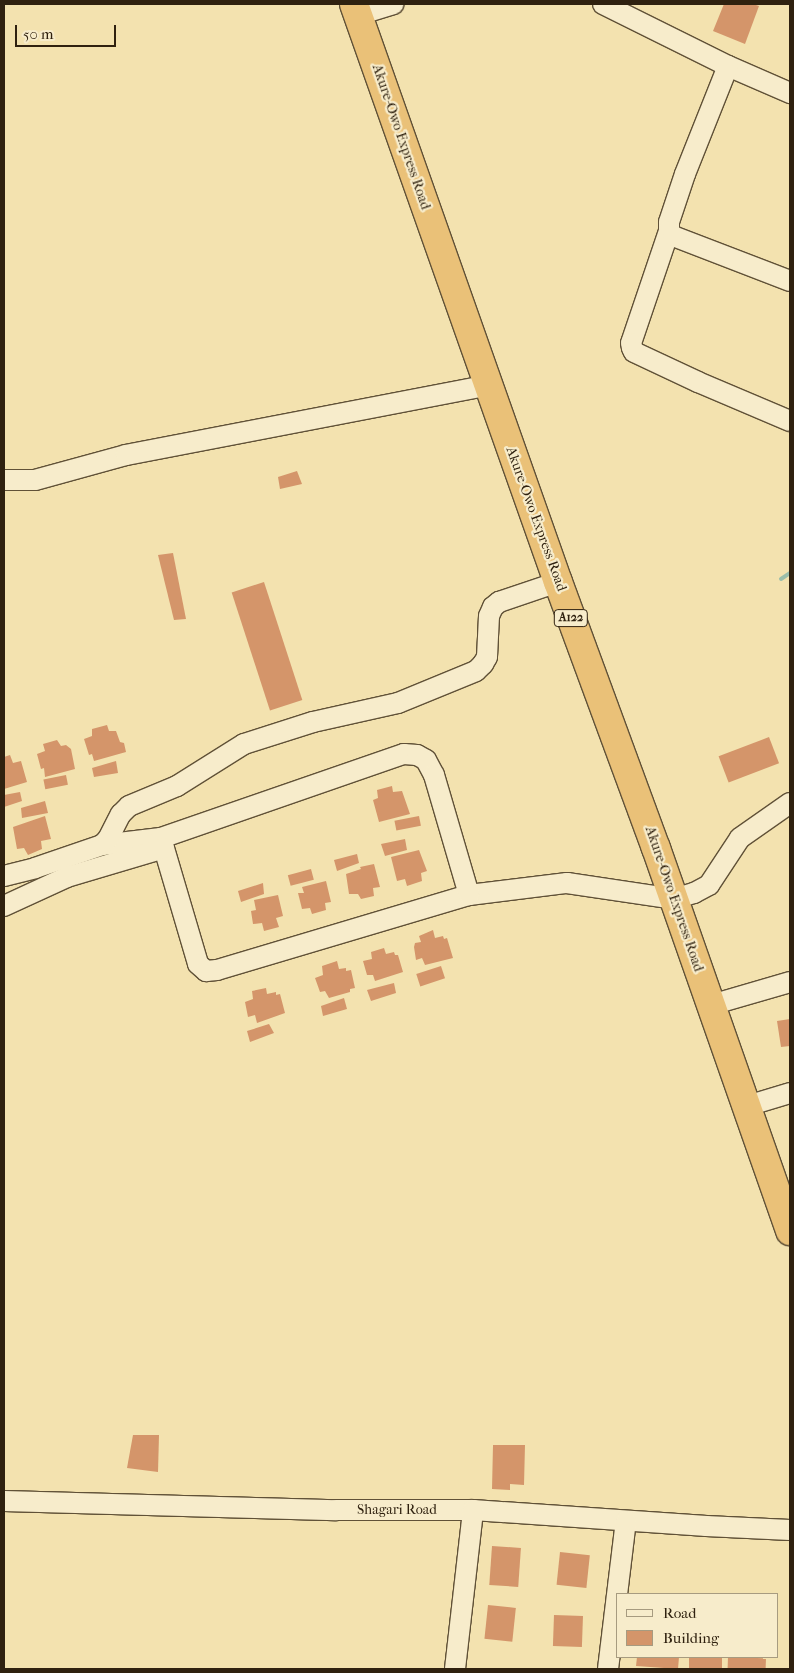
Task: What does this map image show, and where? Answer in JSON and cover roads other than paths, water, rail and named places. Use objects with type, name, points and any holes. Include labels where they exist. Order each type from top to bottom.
[{"type":"highway","name":"Akure-Owo Express Road","points":[[356,9],[558,582],[674,899],[790,1231]]},
{"type":"street","points":[[356,9],[393,4]]},
{"type":"street","points":[[603,4],[728,66],[790,93]]},
{"type":"street","points":[[728,66],[685,174],[669,222],[669,231],[631,343],[634,352],[698,382],[790,421]]},
{"type":"street","points":[[669,231],[673,236],[790,281]]},
{"type":"street","points":[[4,480],[35,480],[126,454],[488,385]]},
{"type":"street","points":[[102,845],[108,839],[120,814],[129,806],[177,786],[244,744],[313,722],[398,703],[476,671],[484,664],[488,616],[493,607],[499,602],[558,582]]},
{"type":"street","points":[[4,906],[67,877],[404,754],[417,755],[426,760],[434,775],[469,895]]},
{"type":"street","points":[[163,843],[198,964],[206,971],[217,970],[469,895],[567,883],[674,899],[694,893],[709,885],[740,838],[790,804]]},
{"type":"street","points":[[4,876],[35,868],[102,845],[163,843]]},
{"type":"street","points":[[711,1006],[790,982]]},
{"type":"street","points":[[747,1106],[790,1093]]},
{"type":"street","name":"Shagari Road","points":[[4,1501],[336,1510],[473,1510],[790,1530]]},
{"type":"street","points":[[455,1669],[473,1510]]},
{"type":"street","points":[[617,1593],[626,1520]]},
{"type":"street","points":[[608,1669],[616,1603]]},
{"type":"waterway","points":[[781,579],[790,573]]}]
